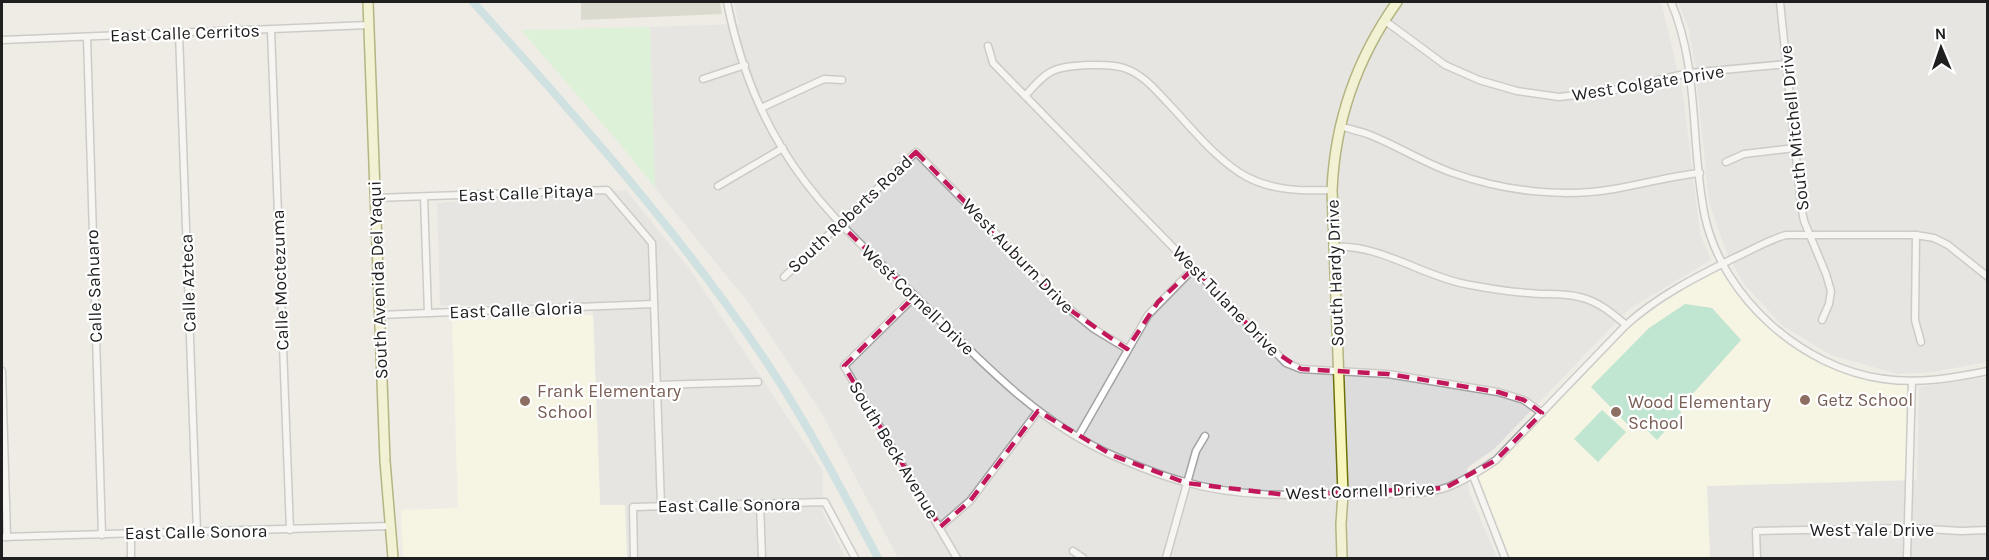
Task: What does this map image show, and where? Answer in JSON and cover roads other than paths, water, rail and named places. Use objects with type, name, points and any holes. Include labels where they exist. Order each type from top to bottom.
[{"type":"street","name":"South Avenida Del Yaqui","points":[[368,2],[385,461],[393,558]]},
{"type":"street","points":[[727,2],[745,65],[761,108],[806,184],[840,224]]},
{"type":"street","name":"South Hardy Drive","points":[[1342,558],[1343,494],[1332,190],[1334,153],[1339,126],[1358,68],[1384,20],[1397,2]]},
{"type":"street","points":[[1671,2],[1683,36],[1702,200],[1708,227],[1724,264],[1748,301],[1782,335],[1803,349],[1861,374],[1883,379],[1936,381],[1988,371]]},
{"type":"street","name":"South Mitchell Drive","points":[[1780,2],[1801,205],[1809,235],[1831,291],[1829,304],[1822,320]]},
{"type":"street","name":"West Colgate Drive","points":[[1384,20],[1445,65],[1479,80],[1517,91],[1559,97],[1610,91],[1689,73],[1787,64]]},
{"type":"street","name":"East Calle Cerritos","points":[[2,40],[369,25]]},
{"type":"street","name":"Calle Moctezuma","points":[[271,30],[290,530]]},
{"type":"street","name":"Calle Azteca","points":[[179,33],[197,532]]},
{"type":"street","name":"Calle Sahuaro","points":[[87,37],[102,535]]},
{"type":"street","name":"West Tulane Drive","points":[[988,46],[993,63],[1286,363],[1300,369],[1388,374],[1498,392],[1524,400],[1542,413]]},
{"type":"street","points":[[704,79],[745,65]]},
{"type":"street","points":[[1025,96],[1042,77],[1064,66],[1098,65],[1124,68],[1147,81],[1222,159],[1248,177],[1285,189],[1332,190]]},
{"type":"street","points":[[761,108],[825,79],[842,80]]},
{"type":"street","points":[[1339,126],[1370,135],[1422,162],[1452,173],[1502,187],[1528,191],[1556,193],[1614,189],[1677,175],[1700,173]]},
{"type":"street","points":[[718,186],[783,148]]},
{"type":"street","points":[[1726,162],[1744,154],[1795,148]]},
{"type":"street","name":"South Roberts Road","points":[[784,277],[916,152]]},
{"type":"street","name":"West Auburn Drive","points":[[916,152],[1072,312],[1094,329],[1127,349]]},
{"type":"street","name":"East Calle Pitaya","points":[[375,198],[607,190],[652,243],[654,304]]},
{"type":"street","points":[[424,197],[428,313]]},
{"type":"street","name":"West Cornell Drive","points":[[840,224],[995,375],[1038,411],[1078,437],[1112,455],[1186,483],[1246,493],[1286,495],[1420,492],[1445,488],[1473,476],[1496,460],[1642,310],[1660,298],[1775,238],[1809,235],[1934,238],[1948,245],[1988,277]]},
{"type":"street","points":[[1916,236],[1915,320],[1921,342]]},
{"type":"street","points":[[1334,247],[1354,246],[1373,251],[1424,273],[1462,284],[1528,293],[1579,296],[1607,309],[1626,325]]},
{"type":"street","points":[[1078,437],[1148,315],[1158,302],[1194,268]]},
{"type":"street","name":"South Beck Avenue","points":[[915,296],[844,366],[957,558]]},
{"type":"street","points":[[654,304],[661,506]]},
{"type":"street","name":"East Calle Gloria","points":[[379,315],[654,304]]},
{"type":"street","points":[[2,371],[4,537]]},
{"type":"street","points":[[1907,558],[1912,381]]},
{"type":"street","points":[[656,385],[758,382]]},
{"type":"street","points":[[940,527],[969,501],[1038,411]]},
{"type":"street","points":[[1167,558],[1186,483],[1196,451],[1205,436]]},
{"type":"street","points":[[1473,476],[1505,558]]},
{"type":"street","name":"East Calle Sonora","points":[[634,558],[633,507],[825,502],[855,558]]},
{"type":"street","points":[[760,504],[762,558]]},
{"type":"street","name":"East Calle Sonora","points":[[4,537],[391,526]]},
{"type":"street","name":"West Yale Drive","points":[[1757,558],[1756,531],[1908,528],[1988,530]]},
{"type":"street","points":[[131,534],[131,558]]},
{"type":"street","points":[[1073,550],[1083,558]]},
{"type":"waterway","points":[[473,2],[630,181],[739,323],[801,418],[878,558]]},
{"type":"place","name":"Getz School","points":[[1805,400]]},
{"type":"place","name":"Frank Elementary School","points":[[525,401]]},
{"type":"place","name":"Wood Elementary School","points":[[1616,412]]}]
